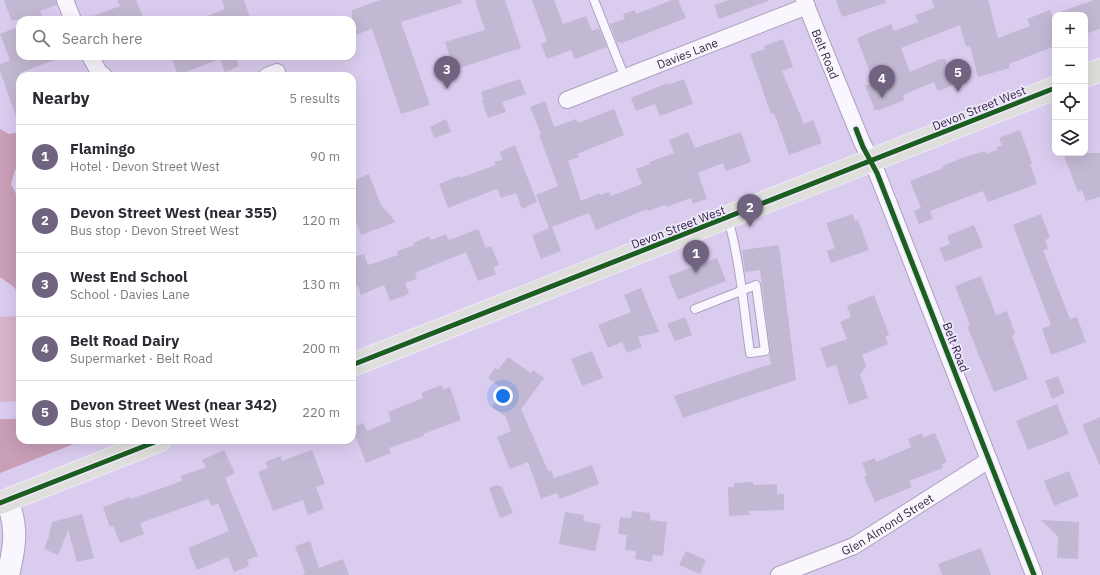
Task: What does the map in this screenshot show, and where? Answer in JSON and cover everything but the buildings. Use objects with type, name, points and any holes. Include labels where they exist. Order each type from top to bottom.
[{"type":"main road","points":[[1088,75],[1100,70]]},
{"type":"main road","name":"Devon Street West","points":[[356,363],[871,162],[1052,89]]},
{"type":"main road","points":[[4,501],[150,444]]},
{"type":"street","points":[[65,0],[71,16]]},
{"type":"street","name":"Davies Lane","points":[[567,100],[805,3]]},
{"type":"street","name":"Belt Road","points":[[805,3],[856,129],[877,173],[1034,575]]},
{"type":"street","points":[[92,60],[99,72]]},
{"type":"street","name":"Glen Almond Street","points":[[778,575],[854,546],[989,460]]},
{"type":"street","points":[[4,501],[12,514],[14,525],[12,559],[8,575]]},
{"type":"lane","points":[[594,0],[624,78]]},
{"type":"lane","points":[[695,308],[741,290],[756,285],[765,351],[750,353],[741,290],[733,237],[728,218]]},
{"type":"shaded area","points":[[0,129],[9,134],[16,133],[16,169],[11,184],[16,194],[16,290],[0,277]]},
{"type":"shaded area","points":[[16,316],[16,401],[0,402],[0,317]]},
{"type":"shaded area","points":[[16,417],[16,444],[74,444],[0,473],[0,419],[15,419]]},
{"type":"cycle path","points":[[356,363],[1052,89]]},
{"type":"cycle path","points":[[856,129],[863,147],[877,173],[1034,575]]},
{"type":"cycle path","points":[[0,503],[150,444]]},
{"type":"place","name":"West End School","points":[[447,89]]},
{"type":"place","name":"Devon Street West (near 342)","points":[[958,92]]},
{"type":"place","name":"Belt Road Dairy","points":[[882,98]]},
{"type":"place","name":"Devon Street West (near 355)","points":[[750,227]]},
{"type":"place","name":"Flamingo","points":[[696,273]]}]
